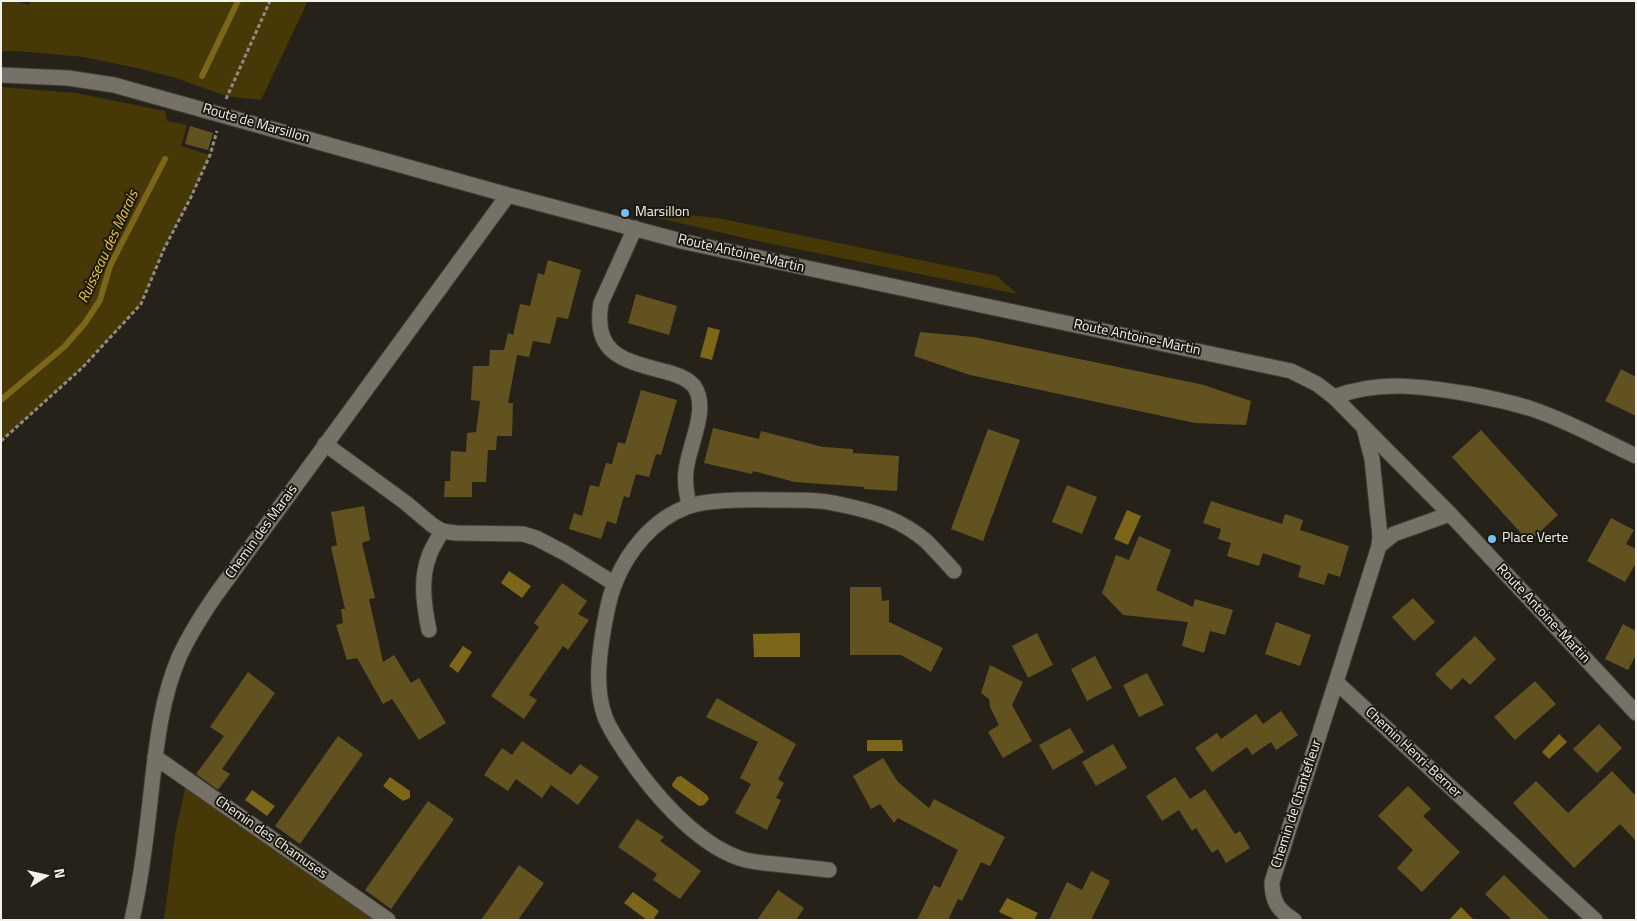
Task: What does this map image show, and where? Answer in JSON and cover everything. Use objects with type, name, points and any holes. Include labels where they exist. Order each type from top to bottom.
[{"type":"street","name":"Route de Marsillon","points":[[1,75],[68,78],[114,85],[508,195]]},
{"type":"street","name":"Route Antoine-Martin","points":[[508,195],[724,251],[1275,367],[1303,376],[1318,384],[1334,397],[1364,426],[1450,514],[1636,713]]},
{"type":"street","name":"Chemin des Marais","points":[[138,918],[155,757],[164,703],[180,656],[188,639],[215,596],[508,195]]},
{"type":"street","points":[[635,228],[601,303],[600,327],[606,346],[619,356],[628,361],[677,375],[689,381],[699,396],[700,414],[685,473],[689,506]]},
{"type":"street","points":[[1334,397],[1365,388],[1400,385],[1435,388],[1492,399],[1548,416],[1636,456]]},
{"type":"street","points":[[1336,682],[1379,546],[1380,526],[1372,459],[1364,426]]},
{"type":"street","points":[[325,444],[442,531],[523,534],[536,538],[565,553],[615,584]]},
{"type":"street","points":[[829,870],[755,862],[725,852],[702,837],[675,814],[642,777],[614,736],[605,717],[600,700],[598,674],[601,646],[615,584],[624,564],[638,544],[655,526],[674,513],[689,506],[712,502],[753,500],[820,500],[883,515],[925,541],[954,571]]},
{"type":"street","points":[[1379,546],[1394,534],[1450,514]]},
{"type":"street","points":[[429,630],[423,589],[425,573],[429,556],[442,531]]},
{"type":"street","name":"Chemin de Chantefleur","points":[[1294,920],[1278,908],[1272,894],[1272,882],[1336,682]]},
{"type":"street","name":"Chemin Henri-Berner","points":[[1336,682],[1595,920]]},
{"type":"street","name":"Chemin des Chamuses","points":[[155,757],[388,920]]},
{"type":"path","points":[[1,441],[82,368],[141,304],[164,249],[210,155],[226,96],[270,1]]},
{"type":"shaded area","points":[[1,1],[15,1],[29,5],[31,1],[308,1],[261,100],[226,96],[176,78],[84,57],[1,51]]},
{"type":"shaded area","points":[[1,87],[76,93],[165,111],[167,121],[187,125],[181,146],[210,155],[164,249],[141,304],[82,368],[1,441]]},
{"type":"shaded area","points":[[646,211],[718,218],[997,276],[1017,294],[753,240],[645,215]]},
{"type":"shaded area","points":[[708,327],[720,330],[712,360],[700,357]]},
{"type":"shaded area","points":[[1127,510],[1141,516],[1128,545],[1114,539]]},
{"type":"shaded area","points":[[509,571],[531,586],[522,598],[501,583]]},
{"type":"shaded area","points":[[800,633],[800,657],[754,657],[753,634]]},
{"type":"shaded area","points":[[463,646],[472,652],[458,673],[449,666]]},
{"type":"shaded area","points":[[1559,734],[1567,742],[1549,759],[1542,752]]},
{"type":"shaded area","points":[[867,740],[902,740],[903,751],[867,751]]},
{"type":"shaded area","points":[[681,776],[707,795],[709,799],[704,805],[699,806],[673,787],[672,784],[677,777]]},
{"type":"shaded area","points":[[390,777],[410,791],[410,798],[403,801],[383,786]]},
{"type":"shaded area","points":[[187,780],[386,920],[164,920],[175,834]]},
{"type":"shaded area","points":[[252,790],[275,806],[267,816],[245,800]]},
{"type":"shaded area","points":[[633,892],[659,911],[653,920],[647,920],[624,903]]},
{"type":"shaded area","points":[[1007,898],[1038,913],[1034,920],[1016,920],[999,912]]},
{"type":"shaded area","points":[[1461,907],[1474,920],[1449,920]]},
{"type":"building","points":[[190,126],[213,133],[208,150],[185,144]]},
{"type":"building","points":[[548,260],[581,270],[568,319],[557,317],[550,344],[533,341],[529,357],[517,355],[508,403],[513,403],[512,436],[497,436],[496,450],[488,450],[486,482],[472,482],[472,497],[444,497],[445,481],[450,481],[451,451],[466,452],[467,433],[476,432],[480,401],[471,400],[473,366],[489,366],[490,350],[504,350],[508,333],[513,335],[520,304],[530,306],[538,273],[544,275]]},
{"type":"building","points":[[636,294],[677,306],[669,335],[628,323]]},
{"type":"building","points":[[920,332],[974,337],[1204,385],[1251,401],[1246,425],[1195,423],[970,375],[914,356]]},
{"type":"building","points":[[1621,369],[1636,377],[1636,416],[1605,401]]},
{"type":"building","points":[[641,390],[677,400],[661,455],[656,454],[649,477],[636,474],[629,498],[624,496],[616,524],[607,521],[601,539],[569,529],[574,513],[582,516],[590,485],[599,487],[606,463],[612,464],[618,442],[625,444]]},
{"type":"building","points":[[713,428],[759,439],[761,431],[823,447],[853,449],[853,453],[899,456],[897,491],[795,482],[753,471],[752,474],[704,463]]},
{"type":"building","points":[[988,429],[1020,440],[983,541],[951,529]]},
{"type":"building","points":[[1481,430],[1558,515],[1529,542],[1452,457]]},
{"type":"building","points":[[1067,485],[1097,497],[1082,534],[1052,522]]},
{"type":"building","points":[[1211,501],[1282,524],[1285,514],[1303,520],[1300,530],[1349,546],[1340,577],[1328,573],[1324,585],[1298,577],[1301,566],[1263,553],[1259,566],[1227,556],[1231,543],[1218,539],[1221,529],[1203,523]]},
{"type":"building","points":[[364,506],[370,540],[362,543],[375,598],[369,599],[383,662],[394,655],[411,683],[419,678],[446,723],[419,740],[392,699],[383,704],[357,658],[347,660],[336,625],[343,623],[341,609],[345,609],[331,547],[337,545],[331,512]]},
{"type":"building","points":[[1611,518],[1634,530],[1626,544],[1636,549],[1636,563],[1625,582],[1587,561]]},
{"type":"building","points":[[1139,536],[1171,550],[1156,590],[1193,607],[1195,599],[1233,610],[1225,635],[1210,631],[1204,653],[1182,646],[1188,622],[1123,615],[1102,593],[1116,555],[1129,560]]},
{"type":"building","points":[[562,583],[587,601],[578,614],[589,620],[568,650],[563,646],[529,695],[537,700],[524,719],[491,696],[539,627],[534,623]]},
{"type":"building","points":[[850,587],[881,587],[882,601],[889,600],[889,622],[943,648],[931,672],[901,655],[850,655]]},
{"type":"building","points":[[1413,598],[1435,622],[1414,641],[1392,617]]},
{"type":"building","points":[[1276,622],[1311,635],[1300,666],[1265,654]]},
{"type":"building","points":[[1623,624],[1636,631],[1636,655],[1628,670],[1605,659]]},
{"type":"building","points":[[1037,633],[1053,665],[1028,678],[1012,646]]},
{"type":"building","points":[[1475,636],[1496,659],[1470,685],[1463,678],[1451,690],[1435,674]]},
{"type":"building","points":[[1095,656],[1112,688],[1087,701],[1071,669]]},
{"type":"building","points":[[990,665],[1023,682],[1012,705],[1032,741],[1003,758],[988,732],[999,725],[990,707],[989,699],[981,693]]},
{"type":"building","points":[[248,672],[275,693],[222,769],[230,774],[218,790],[196,774],[224,736],[210,727]]},
{"type":"building","points":[[1147,673],[1164,705],[1139,717],[1123,685]]},
{"type":"building","points":[[1535,681],[1556,704],[1515,740],[1494,717]]},
{"type":"building","points":[[717,698],[796,744],[778,779],[784,783],[776,798],[781,800],[767,830],[735,813],[751,784],[740,778],[758,742],[706,717]]},
{"type":"building","points":[[1281,711],[1298,735],[1276,750],[1271,742],[1252,755],[1247,747],[1212,772],[1195,748],[1217,733],[1221,739],[1256,714],[1263,724]]},
{"type":"building","points":[[1599,724],[1622,748],[1597,773],[1573,749]]},
{"type":"building","points":[[1070,728],[1084,752],[1053,770],[1039,745]]},
{"type":"building","points":[[338,736],[363,754],[300,844],[275,826]]},
{"type":"building","points":[[522,741],[571,775],[580,764],[599,777],[578,805],[551,785],[542,798],[516,779],[508,791],[484,775],[502,748],[512,755]]},
{"type":"building","points":[[1113,744],[1127,768],[1096,786],[1082,762]]},
{"type":"building","points":[[883,758],[898,782],[929,808],[934,799],[1005,837],[990,866],[981,862],[962,901],[958,899],[948,920],[917,920],[934,885],[940,888],[958,850],[898,818],[894,823],[880,804],[871,809],[853,776]]},
{"type":"building","points":[[1612,771],[1636,796],[1636,841],[1620,824],[1574,868],[1513,803],[1536,781],[1568,813]]},
{"type":"building","points":[[1175,777],[1190,799],[1205,789],[1235,834],[1240,831],[1250,848],[1226,863],[1218,849],[1212,853],[1196,828],[1192,831],[1179,810],[1162,821],[1146,796]]},
{"type":"building","points":[[1408,786],[1431,809],[1423,816],[1460,852],[1422,892],[1397,868],[1413,850],[1378,816]]},
{"type":"building","points":[[428,801],[454,819],[391,909],[365,890]]},
{"type":"building","points":[[637,819],[664,837],[660,841],[701,871],[680,899],[653,880],[657,874],[618,847]]},
{"type":"building","points":[[519,865],[544,883],[518,920],[481,920]]},
{"type":"building","points":[[1091,871],[1110,881],[1091,920],[1049,920],[1067,882],[1082,890]]},
{"type":"building","points":[[1504,875],[1550,920],[1512,920],[1485,894]]},
{"type":"building","points":[[778,890],[804,908],[796,920],[757,920]]},
{"type":"waterway","name":"Ruisseau des Marais","points":[[202,76],[238,1]]},
{"type":"waterway","name":"Ruisseau des Marais","points":[[1,400],[64,347],[85,323],[100,300],[110,266],[165,159]]},
{"type":"place","name":"Marsillon","points":[[625,213]]},
{"type":"place","name":"Place Verte","points":[[1492,539]]}]
